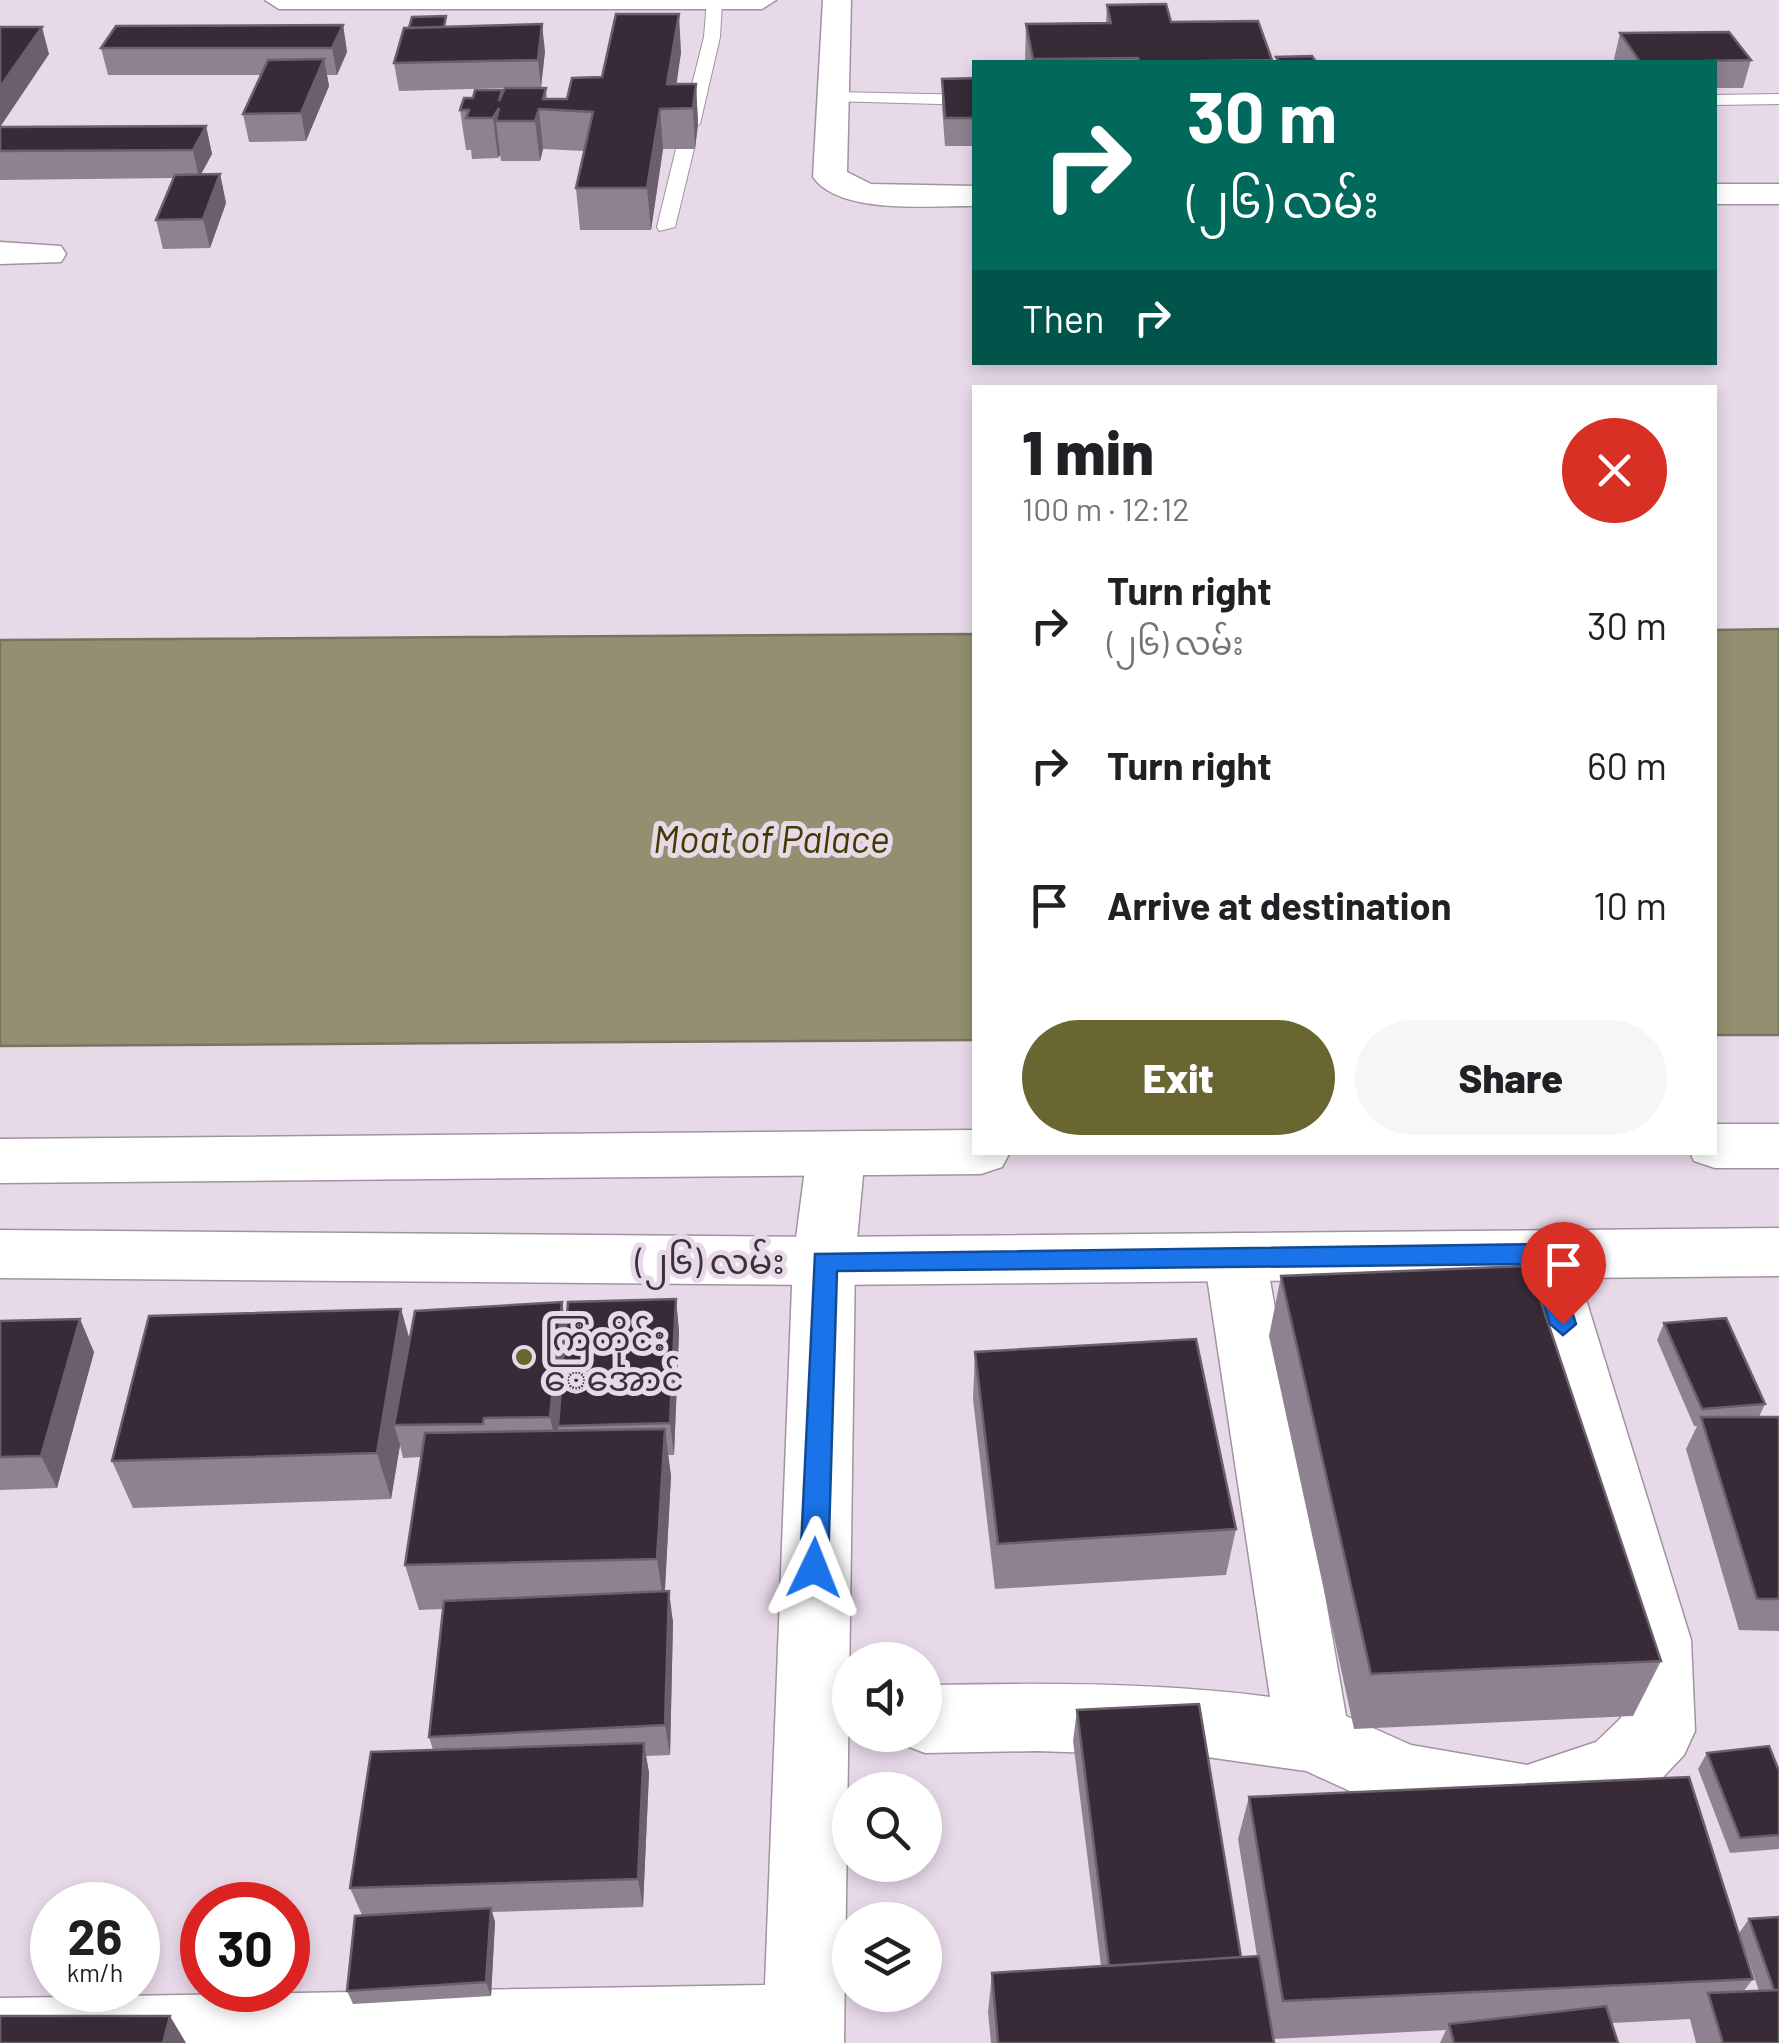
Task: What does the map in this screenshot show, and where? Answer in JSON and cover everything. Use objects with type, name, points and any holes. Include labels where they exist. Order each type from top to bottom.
[{"type":"street","points":[[279,0],[762,0]]},
{"type":"street","points":[[837,0],[827,172],[836,183],[883,196],[972,196]]},
{"type":"street","points":[[1717,194],[1779,194]]},
{"type":"street","points":[[0,253],[48,254]]},
{"type":"street","points":[[1717,1146],[1779,1146]]},
{"type":"street","points":[[0,1161],[972,1152]]},
{"type":"street","points":[[0,2038],[803,2034],[829,1721],[824,1261],[836,1154]]},
{"type":"street","name":"(၂၆) လမ်း","points":[[0,1254],[824,1261],[1779,1252]]},
{"type":"street","points":[[942,1719],[1037,1717],[1207,1724],[1313,1738],[1405,1780],[1527,1801],[1620,1770],[1658,1731],[1656,1640],[1542,1254]]},
{"type":"street","points":[[1235,1258],[1313,1738]]},
{"type":"lane","points":[[691,124],[712,36],[714,2]]},
{"type":"lane","points":[[834,98],[972,100]]},
{"type":"lane","points":[[1717,100],[1779,99]]},
{"type":"lane","points":[[666,227],[685,149]]},
{"type":"water","points":[[1779,629],[1779,1035],[1717,1035],[1717,630]]},
{"type":"water","name":"Moat of Palace","points":[[972,634],[972,1040],[0,1046],[0,640]]},
{"type":"building","points":[[1166,4],[1171,22],[1258,21],[1272,60],[1033,59],[1026,24],[1111,23],[1107,5]]},
{"type":"building","points":[[616,14],[679,14],[667,84],[696,84],[693,108],[660,109],[647,188],[576,188],[593,112],[539,109],[535,121],[496,121],[499,108],[493,118],[466,118],[469,110],[460,110],[464,98],[473,98],[475,90],[502,90],[499,101],[505,88],[546,88],[543,99],[567,99],[572,78],[602,77]]},
{"type":"building","points":[[446,16],[444,27],[409,28],[412,17]]},
{"type":"building","points":[[542,24],[538,60],[394,63],[404,28]]},
{"type":"building","points":[[343,25],[332,48],[101,48],[116,26]]},
{"type":"building","points":[[0,27],[42,27],[0,87]]},
{"type":"building","points":[[1729,32],[1751,60],[1639,60],[1620,33]]},
{"type":"building","points":[[1312,56],[1315,60],[1278,60],[1276,57]]},
{"type":"building","points":[[324,59],[301,113],[243,114],[268,60]]},
{"type":"building","points":[[972,78],[972,118],[945,118],[942,79]]},
{"type":"building","points":[[206,126],[193,150],[0,151],[0,127]]},
{"type":"building","points":[[220,174],[203,219],[156,220],[175,175]]},
{"type":"building","points":[[1529,1266],[1661,1661],[1371,1674],[1281,1276]]},
{"type":"building","points":[[676,1299],[670,1423],[558,1426],[568,1302]]},
{"type":"building","points":[[562,1302],[550,1417],[484,1418],[483,1424],[394,1425],[415,1311]]},
{"type":"building","points":[[401,1309],[377,1453],[112,1461],[149,1316]]},
{"type":"building","points":[[1726,1318],[1765,1404],[1702,1409],[1664,1323]]},
{"type":"building","points":[[80,1319],[41,1456],[0,1457],[0,1321]]},
{"type":"building","points":[[1196,1339],[1236,1529],[998,1544],[975,1352]]},
{"type":"building","points":[[1701,1417],[1779,1417],[1779,1599],[1757,1599]]},
{"type":"building","points":[[665,1429],[657,1559],[405,1565],[425,1433]]},
{"type":"building","points":[[669,1591],[665,1725],[429,1737],[444,1601]]},
{"type":"building","points":[[1199,1704],[1241,1957],[1109,1966],[1077,1710]]},
{"type":"building","points":[[644,1743],[638,1879],[350,1888],[371,1752]]},
{"type":"building","points":[[1769,1746],[1779,1771],[1779,1835],[1740,1838],[1707,1753]]},
{"type":"building","points":[[1689,1777],[1753,1979],[1283,2001],[1249,1797]]},
{"type":"building","points":[[491,1908],[486,1982],[347,1991],[355,1916]]},
{"type":"building","points":[[1779,1917],[1779,1990],[1774,1990],[1749,1919]]},
{"type":"building","points":[[1259,1956],[1274,2043],[998,2043],[992,1973]]},
{"type":"building","points":[[1779,1990],[1779,2043],[1723,2043],[1708,1993]]},
{"type":"building","points":[[1606,2006],[1618,2043],[1454,2043],[1449,2024]]},
{"type":"building","points":[[0,2016],[170,2016],[163,2043],[0,2043]]},
{"type":"place","name":"ကြံတိုင်း‌ ‌ေအောင်","points":[[524,1357]]},
{"type":"route","points":[[814,1568],[824,1261],[1542,1254],[1563,1324]]}]
